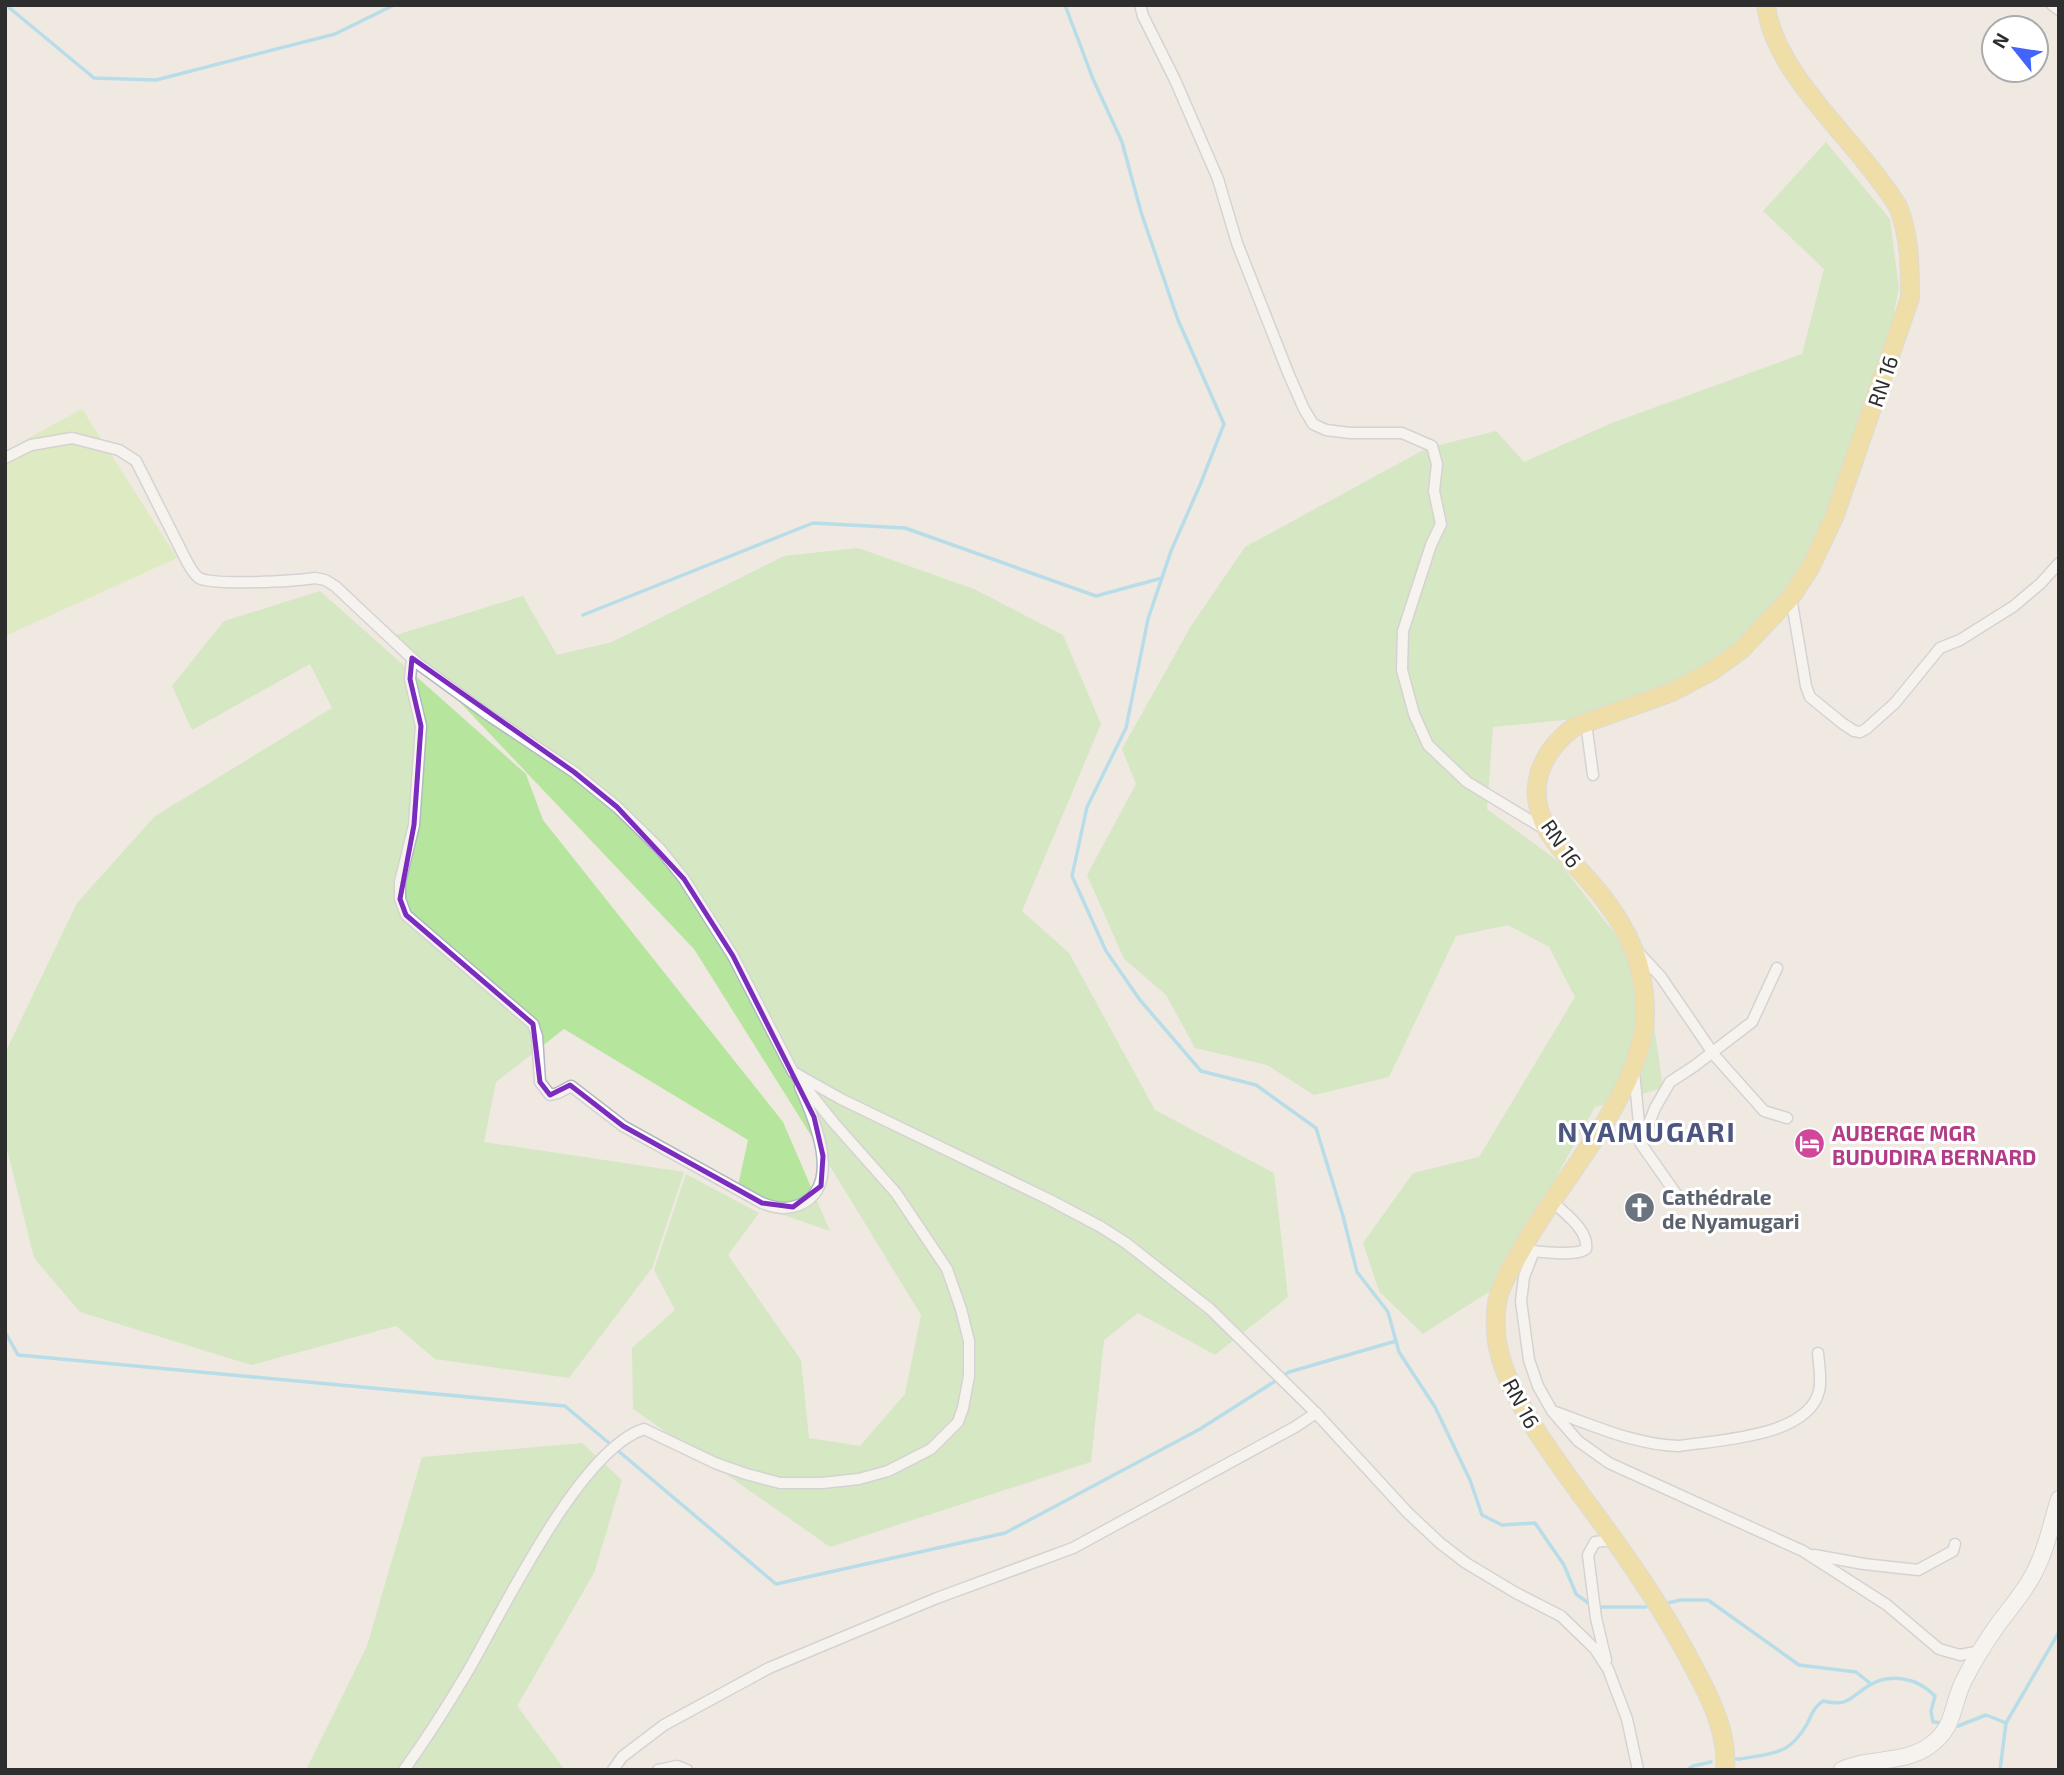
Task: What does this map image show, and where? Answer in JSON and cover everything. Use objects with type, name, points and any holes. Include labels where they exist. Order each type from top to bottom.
[{"type":"main road","name":"RN 16","points":[[1725,1770],[1726,1759],[1716,1711],[1691,1661],[1640,1576],[1553,1458],[1516,1398],[1497,1343],[1495,1306],[1503,1281],[1528,1251],[1552,1201],[1614,1105],[1634,1066],[1646,1011],[1642,975],[1623,926],[1603,897],[1549,832],[1535,789],[1539,770],[1551,750],[1574,727],[1672,692],[1712,671],[1741,650],[1791,597],[1810,568],[1835,515],[1910,299],[1910,261],[1906,230],[1898,206],[1862,156],[1793,71],[1777,43],[1766,5]]},
{"type":"main road","points":[[1842,1770],[1856,1763],[1921,1751],[1941,1738],[1953,1717],[1963,1684],[1981,1651],[2033,1575],[2044,1550],[2059,1499]]},
{"type":"street","points":[[1140,5],[1219,179],[1237,243],[1289,375],[1313,424],[1350,433],[1402,433],[1432,446],[1437,464],[1434,491],[1441,524],[1431,545],[1403,631],[1402,670],[1414,714],[1428,745],[1467,782],[1549,832]]},
{"type":"street","points":[[2052,5],[2059,10]]},
{"type":"street","points":[[5,458],[31,445],[72,438],[119,450],[136,461],[196,576],[214,581],[325,580],[335,586],[412,658],[487,714],[574,772],[617,807],[660,849],[684,879],[733,956],[793,1072],[814,1117],[823,1156],[821,1186],[813,1197],[793,1207],[777,1208],[762,1203],[623,1126],[571,1086],[550,1095],[540,1082],[537,1036],[533,1024],[406,915],[400,899],[400,882],[414,825],[421,726],[410,679],[412,658]]},
{"type":"street","points":[[1791,597],[1810,697],[1850,728],[1860,732],[1895,703],[1940,648],[1959,640],[2014,606],[2059,564]]},
{"type":"street","points":[[1586,723],[1593,775]]},
{"type":"street","points":[[1633,946],[1661,977],[1713,1053],[1764,1111],[1787,1118]]},
{"type":"street","points":[[1641,1144],[1655,1108],[1670,1082],[1752,1022],[1777,968]]},
{"type":"street","points":[[1634,1066],[1641,1144],[1679,1198]]},
{"type":"street","points":[[793,1072],[841,1099],[1050,1200],[1101,1227],[1147,1258],[1210,1309],[1316,1413],[1408,1513],[1440,1543],[1466,1563],[1561,1616],[1595,1649],[1608,1669]]},
{"type":"street","points":[[404,1770],[461,1682],[564,1507],[587,1474],[621,1441],[635,1432],[644,1429],[715,1463],[780,1483],[822,1483],[859,1479],[888,1471],[932,1449],[958,1422],[969,1376],[970,1341],[947,1269],[896,1192],[834,1123],[793,1072]]},
{"type":"street","points":[[1552,1201],[1582,1232],[1587,1242],[1586,1249],[1572,1253],[1528,1251],[1521,1301],[1529,1360],[1538,1386],[1552,1411],[1578,1441],[1609,1463],[1808,1554],[1887,1605],[1940,1649],[1960,1655],[1981,1651]]},
{"type":"street","points":[[1552,1411],[1634,1440],[1666,1446],[1773,1431],[1803,1417],[1812,1407],[1819,1391],[1818,1353]]},
{"type":"street","points":[[613,1770],[622,1758],[664,1725],[769,1668],[937,1598],[1073,1548],[1316,1413]]},
{"type":"street","points":[[1614,1540],[1595,1542],[1588,1555],[1596,1618],[1608,1669],[1628,1719],[1638,1770]]},
{"type":"street","points":[[1808,1554],[1918,1570],[1953,1551],[1955,1545]]},
{"type":"street","points":[[658,1770],[677,1766],[687,1770]]},
{"type":"highlighted area","points":[[412,658],[574,772],[617,807],[684,879],[733,956],[814,1117],[823,1156],[821,1186],[793,1207],[762,1203],[623,1126],[570,1085],[550,1095],[540,1082],[533,1024],[406,915],[400,899],[414,825],[421,726],[410,679]]},
{"type":"green space","points":[[1826,142],[1890,219],[1899,288],[1871,426],[1809,577],[1728,670],[1634,713],[1493,727],[1487,809],[1558,861],[1647,975],[1663,1088],[1595,1107],[1495,1288],[1423,1334],[1379,1291],[1363,1243],[1413,1173],[1479,1157],[1575,997],[1549,947],[1508,925],[1456,936],[1389,1077],[1314,1095],[1267,1065],[1195,1048],[1166,995],[1124,959],[1087,875],[1136,784],[1122,749],[1191,626],[1245,547],[1427,448],[1496,431],[1524,462],[1612,423],[1802,354],[1824,269],[1763,211]]},
{"type":"green space","points":[[82,409],[177,558],[5,636],[5,451]]},
{"type":"green space","points":[[858,548],[974,589],[1063,635],[1101,724],[1022,911],[1069,953],[1155,1110],[1274,1173],[1288,1297],[1215,1355],[1138,1313],[1104,1340],[1091,1462],[830,1547],[633,1409],[632,1348],[675,1310],[654,1270],[686,1174],[759,1213],[728,1255],[801,1360],[809,1438],[860,1446],[905,1394],[921,1315],[694,949],[396,635],[523,596],[557,655],[612,642],[784,556]]},
{"type":"green space","points":[[320,591],[526,774],[543,820],[783,1122],[830,1231],[760,1207],[736,1195],[748,1140],[564,1029],[496,1082],[484,1142],[684,1172],[652,1268],[569,1378],[435,1359],[396,1326],[251,1365],[80,1312],[34,1258],[5,1141],[7,1049],[77,903],[155,816],[332,708],[310,664],[192,730],[172,686],[224,621]]},
{"type":"green space","points":[[582,1443],[622,1480],[594,1573],[517,1706],[565,1770],[306,1770],[367,1646],[422,1457]]},
{"type":"waterway","points":[[6,5],[94,78],[156,80],[335,34],[394,5]]},
{"type":"waterway","points":[[1065,5],[1093,79],[1122,142],[1141,212],[1178,320],[1224,424],[1171,551],[1148,619],[1126,728],[1087,807],[1072,876],[1106,951],[1140,1000],[1201,1071],[1256,1085],[1316,1128],[1357,1272],[1388,1312],[1399,1352],[1435,1407],[1470,1480],[1482,1515],[1502,1525],[1535,1523],[1564,1565],[1576,1594],[1594,1607],[1646,1607]]},
{"type":"waterway","points":[[583,615],[813,523],[905,528],[1096,596],[1162,578]]},
{"type":"waterway","points":[[5,1332],[18,1355],[565,1406],[776,1584],[1005,1533],[1200,1429],[1277,1380]]},
{"type":"waterway","points":[[1283,1376],[1396,1341]]},
{"type":"waterway","points":[[1664,1604],[1680,1600],[1708,1600],[1799,1665],[1856,1672],[1871,1684]]},
{"type":"waterway","points":[[2006,1723],[2059,1632]]},
{"type":"waterway","points":[[1732,1759],[1771,1754],[1786,1748],[1800,1734],[1815,1708],[1823,1701],[1843,1702],[1885,1679],[1912,1681],[1928,1690],[1935,1696],[1931,1711],[1933,1722],[1943,1723]]},
{"type":"waterway","points":[[1958,1726],[1986,1715],[2006,1723],[2000,1770]]},
{"type":"waterway","points":[[1687,1770],[1711,1762]]},
{"type":"place","name":"AUBERGE MGR BUDUDIRA BERNARD","points":[[1809,1144]]},
{"type":"place","name":"Cathédrale de Nyamugari","points":[[1639,1208]]},
{"type":"district","name":"NYAMUGARI","points":[[1647,1131]]}]
